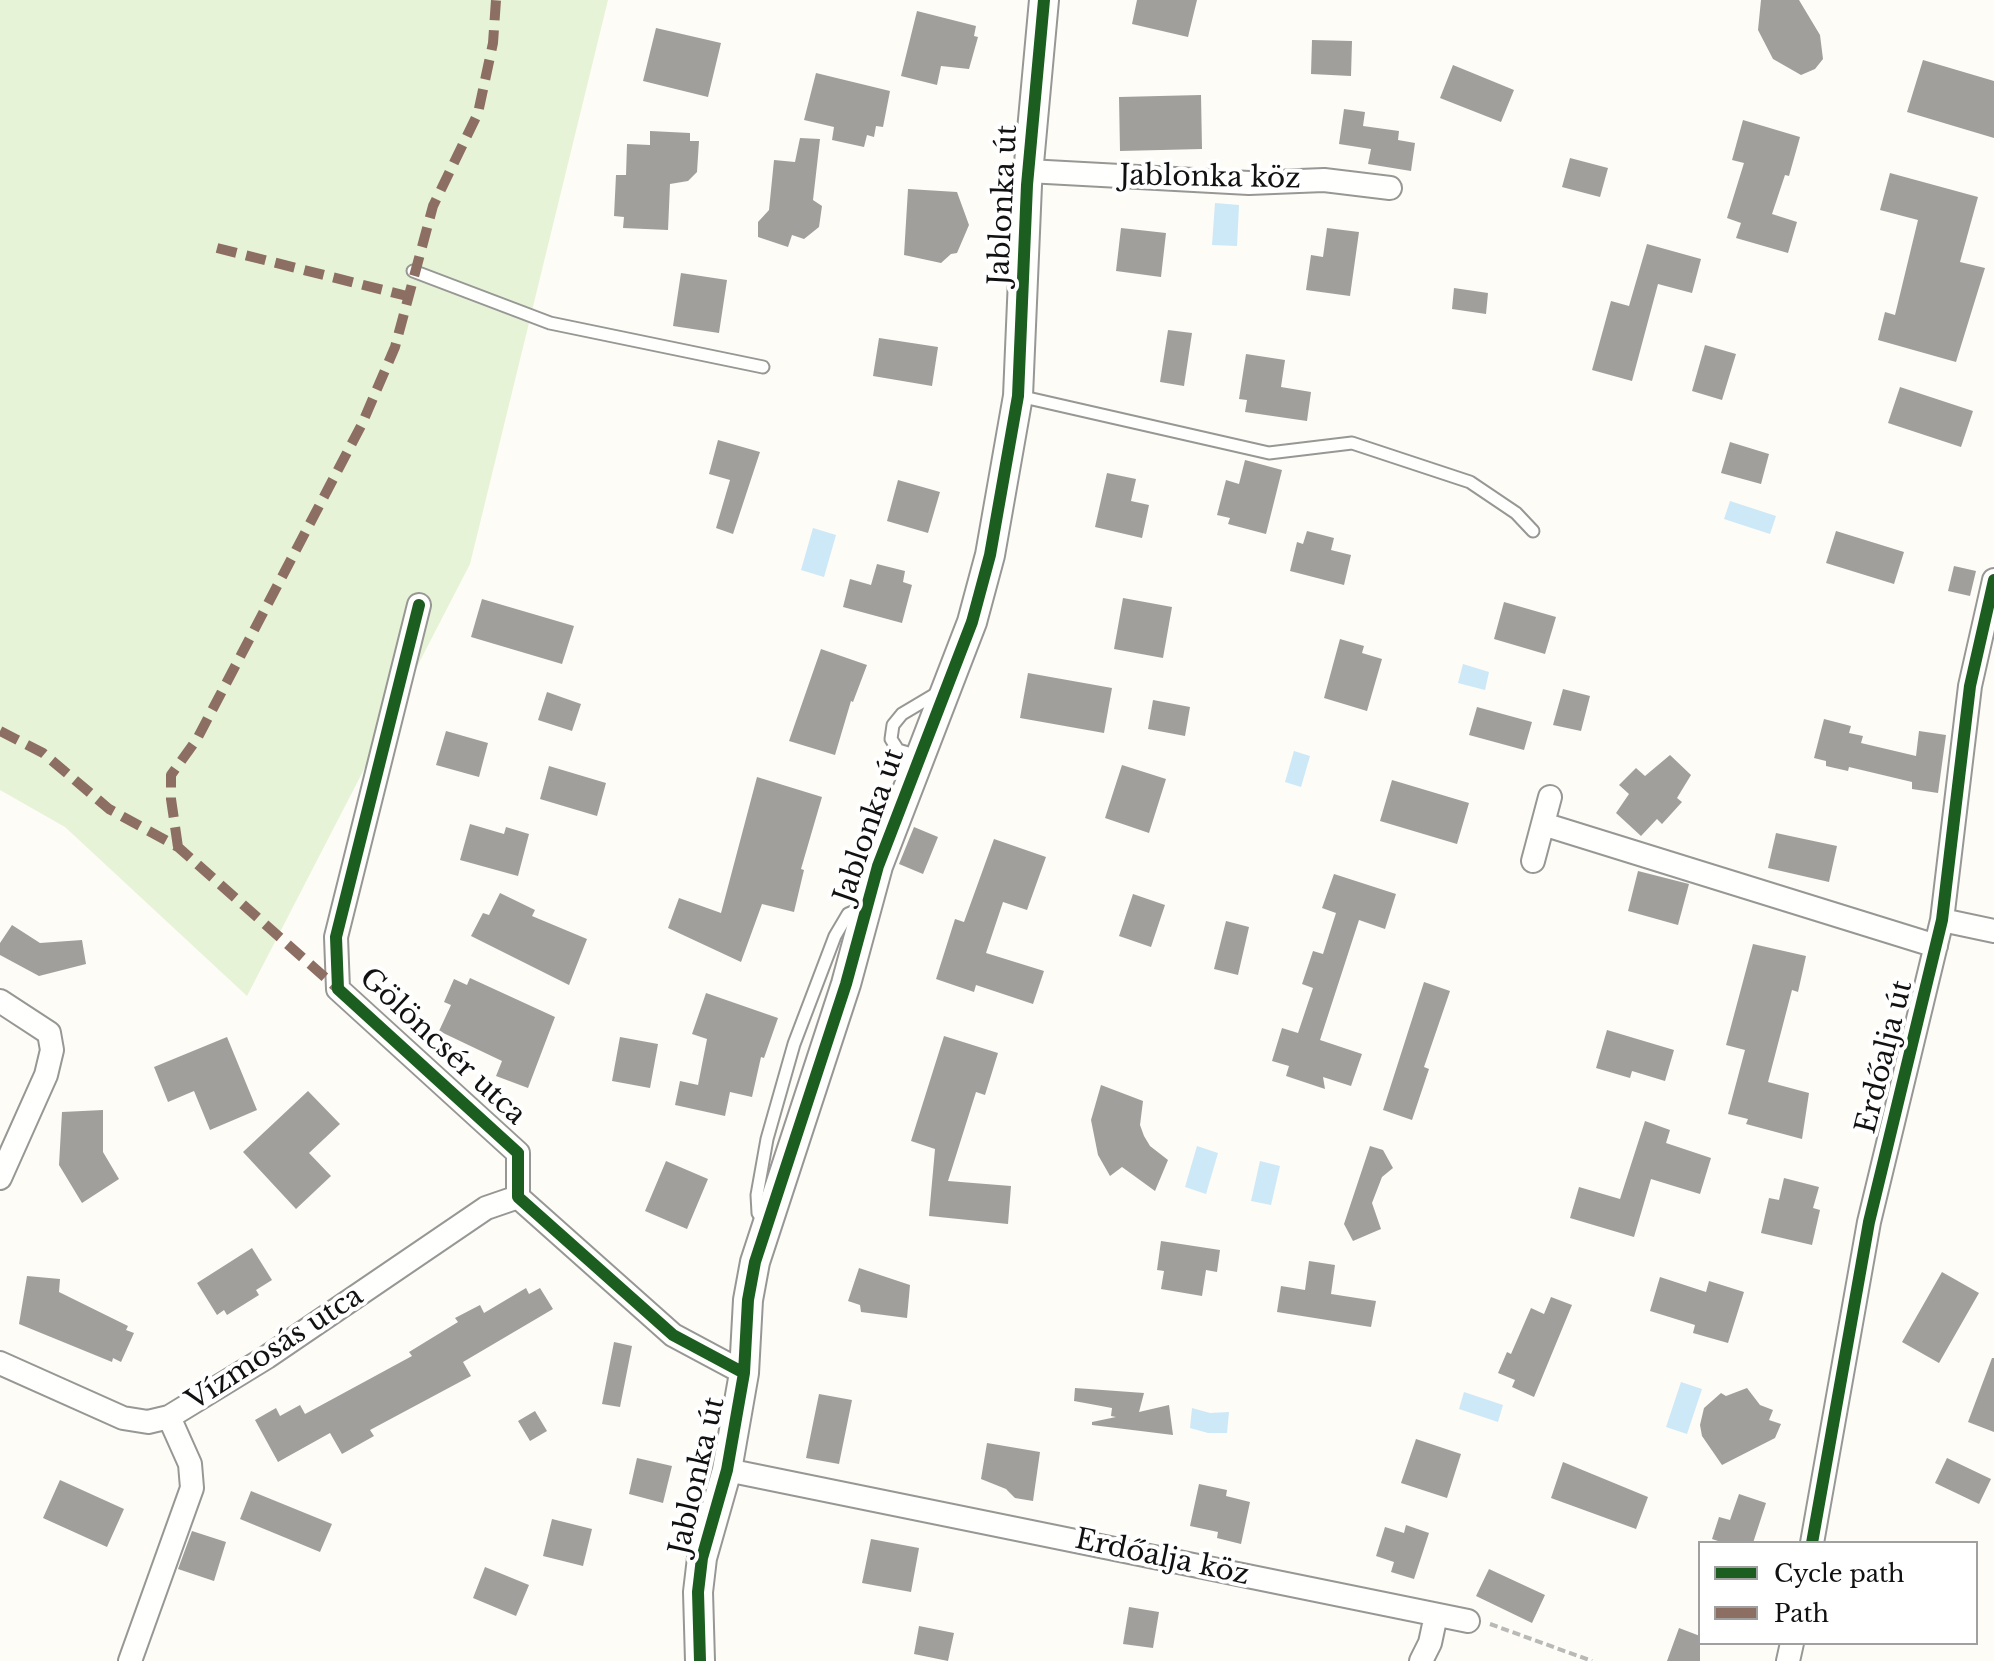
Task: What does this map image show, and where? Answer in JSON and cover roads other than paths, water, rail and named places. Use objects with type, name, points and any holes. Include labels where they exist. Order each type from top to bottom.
[{"type":"street","name":"Jablonka út","points":[[700,1661],[698,1592],[702,1558],[727,1470],[744,1373],[748,1300],[766,1226],[846,984],[866,909],[918,756],[972,622],[990,555],[1018,396],[1028,171],[1044,0]]},
{"type":"street","name":"Jablonka köz","points":[[1028,171],[1249,183],[1324,180],[1390,188]]},
{"type":"street","name":"Erdőalja út","points":[[1812,1541],[1863,1250],[1942,920],[1970,686],[1994,580]]},
{"type":"street","name":"Gölöncsér utca","points":[[419,605],[336,937],[338,989],[518,1153],[518,1197]]},
{"type":"street","points":[[1533,861],[1550,797]]},
{"type":"street","points":[[1543,824],[1936,946]]},
{"type":"street","points":[[1942,920],[1994,931]]},
{"type":"street","points":[[0,1001],[49,1033],[52,1050],[46,1075],[0,1178]]},
{"type":"street","points":[[518,1197],[673,1335],[744,1373]]},
{"type":"street","name":"Vízmosás utca","points":[[130,1661],[192,1488],[190,1464],[169,1417],[267,1357],[486,1208],[518,1197]]},
{"type":"street","points":[[0,1363],[123,1418],[148,1422],[169,1417]]},
{"type":"street","name":"Erdőalja köz","points":[[727,1470],[1468,1621]]},
{"type":"street","points":[[1421,1661],[1430,1643],[1436,1615]]},
{"type":"lane","points":[[413,271],[550,323],[763,367]]},
{"type":"lane","points":[[1018,396],[1269,453],[1352,443],[1470,482],[1516,513],[1533,531]]},
{"type":"water","points":[[1215,203],[1239,205],[1237,246],[1212,245]]},
{"type":"water","points":[[1730,501],[1776,516],[1770,534],[1724,519]]},
{"type":"water","points":[[813,528],[836,535],[824,577],[801,570]]},
{"type":"water","points":[[1463,664],[1489,672],[1485,690],[1458,683]]},
{"type":"water","points":[[1294,751],[1310,756],[1301,787],[1285,782]]},
{"type":"water","points":[[1197,1146],[1218,1153],[1206,1194],[1185,1187]]},
{"type":"water","points":[[1260,1161],[1280,1166],[1271,1205],[1251,1201]]},
{"type":"water","points":[[1681,1382],[1702,1389],[1687,1434],[1666,1427]]},
{"type":"water","points":[[1464,1392],[1503,1405],[1498,1422],[1459,1409]]},
{"type":"water","points":[[1192,1408],[1210,1413],[1229,1412],[1227,1433],[1208,1433],[1190,1428]]}]
